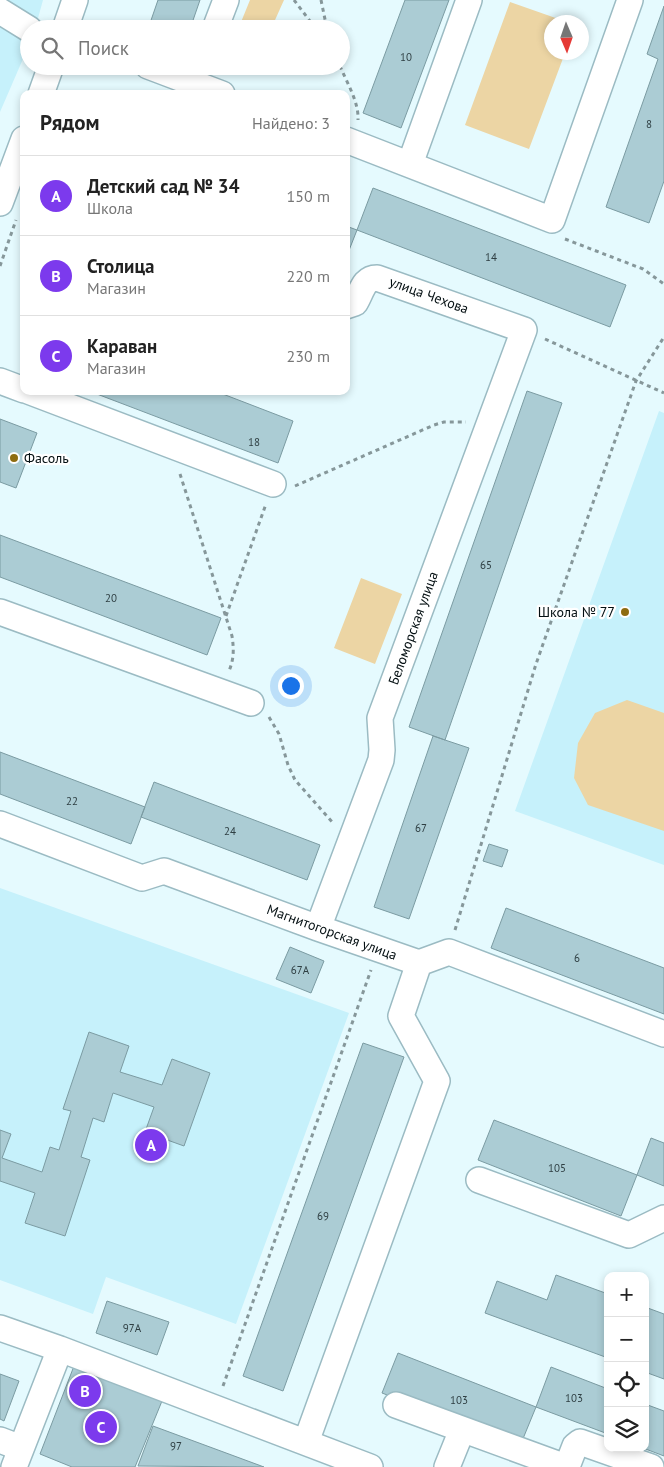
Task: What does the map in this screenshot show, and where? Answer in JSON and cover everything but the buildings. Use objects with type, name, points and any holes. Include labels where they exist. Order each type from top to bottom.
[{"type":"street","points":[[68,20],[74,0]]},
{"type":"street","points":[[218,20],[226,0]]},
{"type":"street","points":[[410,164],[469,0]]},
{"type":"street","points":[[350,141],[552,220],[630,0]]},
{"type":"street","points":[[0,11],[20,23]]},
{"type":"street","points":[[42,90],[48,75]]},
{"type":"street","points":[[198,75],[217,90]]},
{"type":"street","points":[[9,208],[20,162]]},
{"type":"street","name":"улица Чехова","points":[[350,305],[355,303],[365,282],[377,278],[524,330]]},
{"type":"street","name":"Беломорская улица","points":[[318,928],[381,760],[380,718],[524,330]]},
{"type":"street","points":[[0,381],[20,388]]},
{"type":"street","points":[[38,395],[273,484]]},
{"type":"street","points":[[0,612],[252,703]]},
{"type":"street","name":"Магнитогорская улица","points":[[0,824],[142,878],[164,871],[419,963]]},
{"type":"street","points":[[306,1442],[437,1081],[401,1016],[419,963],[449,952],[664,1034]]},
{"type":"street","points":[[480,1180],[629,1235],[664,1218]]},
{"type":"street","points":[[0,1328],[370,1467]]},
{"type":"street","points":[[12,1452],[60,1349]]},
{"type":"street","points":[[396,1405],[564,1466],[568,1464],[577,1444],[580,1442],[651,1467]]},
{"type":"street","points":[[447,1467],[462,1430]]},
{"type":"path","points":[[294,0],[309,20]]},
{"type":"path","points":[[320,0],[325,20]]},
{"type":"path","points":[[343,75],[349,90]]},
{"type":"path","points":[[350,93],[358,114],[358,125],[350,141]]},
{"type":"path","points":[[0,266],[9,208]]},
{"type":"path","points":[[552,220],[559,236],[642,269],[664,284]]},
{"type":"path","points":[[524,330],[664,393]]},
{"type":"path","points":[[449,952],[536,664],[636,381],[664,337]]},
{"type":"path","points":[[226,616],[273,484],[289,488],[298,486],[444,422],[463,421],[489,425]]},
{"type":"path","points":[[186,452],[180,466],[180,473],[226,616],[234,649],[232,662],[221,692]]},
{"type":"path","points":[[252,703],[267,712],[278,734],[295,780],[335,825],[354,833]]},
{"type":"path","points":[[215,1408],[378,949]]},
{"type":"shaded area","points":[[0,0],[43,0],[37,20],[20,20],[20,66],[0,112]]},
{"type":"shaded area","points":[[250,0],[284,0],[275,20],[242,20]]},
{"type":"shaded area","points":[[510,2],[547,15],[544,15],[544,60],[562,60],[529,149],[465,125]]},
{"type":"shaded area","name":"Школа № 77","points":[[659,411],[664,413],[664,865],[515,811]]},
{"type":"shaded area","points":[[361,578],[402,594],[375,664],[334,648]]},
{"type":"shaded area","points":[[627,700],[664,713],[664,831],[588,805],[574,778],[578,743],[595,713]]},
{"type":"shaded area","points":[[0,888],[349,1013],[236,1324],[106,1277],[93,1314],[0,1280]]},
{"type":"place","name":"Фасоль","points":[[14,458]]},
{"type":"place","name":"Школа № 77","points":[[625,612]]},
{"type":"place","name":"Детский сад № 34","points":[[151,1145]]},
{"type":"place","name":"Столица","points":[[85,1391]]},
{"type":"place","name":"Караван","points":[[101,1427]]}]
